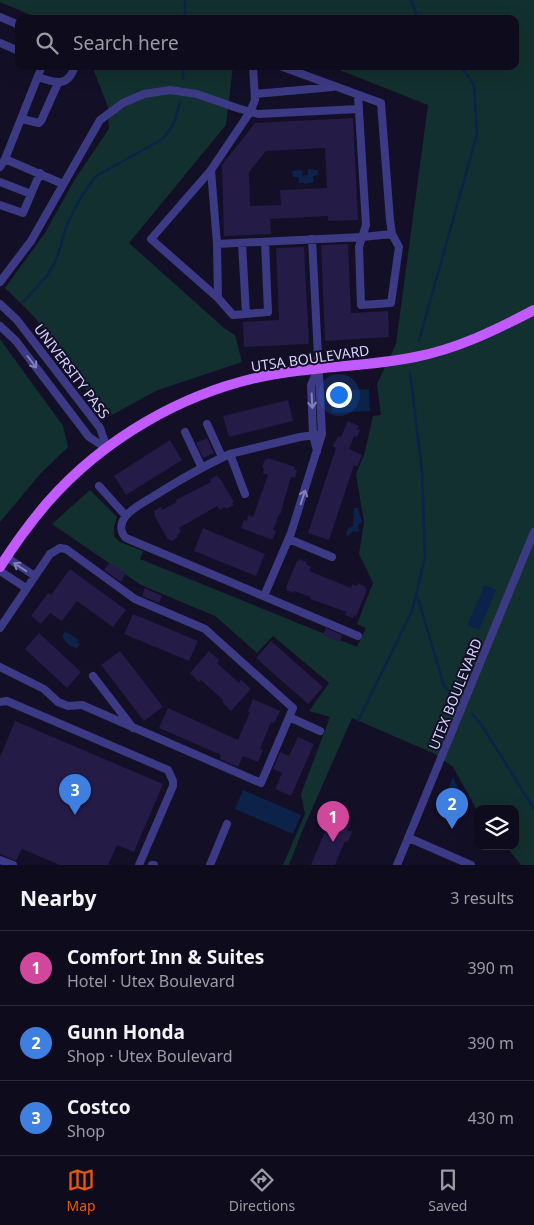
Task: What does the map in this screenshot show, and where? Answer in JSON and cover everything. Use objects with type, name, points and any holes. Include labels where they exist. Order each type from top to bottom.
[{"type":"main road","name":"UTSA BOULEVARD","points":[[0,567],[48,502],[77,473],[107,448],[147,421],[202,395],[229,385],[266,376],[416,357],[463,344],[534,310]]},
{"type":"street","points":[[0,17],[15,23]]},
{"type":"street","points":[[0,43],[15,49]]},
{"type":"street","points":[[0,167],[22,119],[41,70]]},
{"type":"street","points":[[38,77],[58,83],[67,79],[74,70]]},
{"type":"street","points":[[253,70],[255,100],[250,112],[211,170],[151,239],[218,298],[233,314],[268,312],[265,242]]},
{"type":"street","points":[[291,70],[358,95],[381,104],[392,234],[399,247],[391,303],[360,305],[359,247],[366,225],[358,95]]},
{"type":"street","points":[[22,119],[39,123],[41,121],[58,83]]},
{"type":"street","points":[[255,94],[336,87]]},
{"type":"street","points":[[0,282],[31,241],[100,120],[123,103],[144,94],[170,90],[197,94],[258,114],[359,109]]},
{"type":"street","points":[[5,159],[63,184]]},
{"type":"street","points":[[211,170],[217,244],[218,298]]},
{"type":"street","points":[[0,205],[23,213],[40,173]]},
{"type":"street","points":[[0,182],[31,194]]},
{"type":"street","points":[[217,244],[392,234]]},
{"type":"street","points":[[264,596],[289,539],[322,434],[321,384],[318,369],[312,239]]},
{"type":"street","points":[[242,243],[246,314]]},
{"type":"street","name":"UNIVERSITY PASS","points":[[0,304],[17,320],[100,428],[107,448]]},
{"type":"street","name":"UNIVERSITY PASS","points":[[0,326],[16,341],[89,436],[107,448]]},
{"type":"street","points":[[317,453],[313,435],[311,385],[318,369]]},
{"type":"street","points":[[207,424],[245,494]]},
{"type":"street","points":[[185,432],[202,468]]},
{"type":"street","points":[[322,434],[300,437],[226,456],[150,498],[126,516],[121,528],[126,538],[358,636]]},
{"type":"street","points":[[99,486],[126,516]]},
{"type":"street","name":"UTEX BOULEVARD","points":[[397,865],[533,536]]},
{"type":"street","points":[[289,539],[332,558]]},
{"type":"street","points":[[0,628],[34,576],[54,550],[66,549],[135,599],[205,630],[293,708],[261,783],[82,705],[68,706],[58,702],[44,689],[0,668]]},
{"type":"street","points":[[6,557],[34,576]]},
{"type":"street","points":[[0,571],[26,588]]},
{"type":"street","points":[[93,676],[133,728]]},
{"type":"street","points":[[0,702],[7,701],[168,770],[173,786],[139,865]]},
{"type":"street","points":[[290,717],[320,731]]},
{"type":"street","points":[[210,865],[227,824]]},
{"type":"street","points":[[409,838],[471,865]]},
{"type":"street","points":[[0,860],[13,865]]},
{"type":"green space","points":[[0,0],[534,0],[534,865],[521,865],[509,850],[519,850],[519,805],[474,805],[453,767],[435,754],[352,718],[289,865],[283,865],[305,814],[301,794],[330,717],[309,711],[329,683],[273,636],[257,653],[215,616],[141,585],[52,524],[90,490],[117,517],[114,536],[120,542],[143,551],[140,559],[357,647],[366,628],[357,624],[373,583],[359,554],[364,522],[356,474],[365,452],[373,416],[381,415],[377,384],[396,344],[428,105],[339,70],[519,70],[519,15],[31,15],[0,2]]},
{"type":"green space","points":[[94,70],[233,70],[226,125],[129,243],[224,328],[235,335],[242,362],[158,390],[108,417],[52,346],[38,321],[5,288],[45,233],[75,179],[109,129],[108,107]]},
{"type":"green space","points":[[0,339],[63,426],[68,447],[41,473],[0,522]]},
{"type":"water","points":[[308,169],[318,170],[318,175],[313,176],[314,182],[299,183],[298,177],[293,177],[292,171],[302,170],[303,176],[308,175]]},
{"type":"water","points":[[369,389],[370,411],[332,413],[330,391]]},
{"type":"water","points":[[354,508],[358,508],[362,522],[358,525],[359,532],[353,531],[348,536],[346,535],[348,528],[353,526]]},
{"type":"water","points":[[485,585],[496,590],[479,630],[467,625]]},
{"type":"water","points":[[65,631],[79,640],[77,642],[80,644],[77,649],[69,645],[62,637]]},
{"type":"water","points":[[453,777],[466,805],[445,796]]},
{"type":"water","points":[[243,790],[301,815],[293,834],[235,809]]},
{"type":"building","points":[[353,118],[358,220],[328,221],[328,216],[270,219],[271,234],[224,236],[222,165],[255,123]],"holes":[[[325,148],[327,188],[280,190],[281,205],[250,206],[249,172],[266,151]]]},
{"type":"building","points":[[348,244],[351,313],[388,311],[389,337],[325,341],[321,245]]},
{"type":"building","points":[[304,247],[309,344],[244,347],[243,322],[279,320],[276,248]]},
{"type":"building","points":[[288,400],[293,421],[229,437],[223,416]]},
{"type":"building","points":[[348,421],[359,426],[357,429],[360,430],[357,437],[354,436],[349,449],[362,455],[357,467],[354,465],[329,540],[308,533],[336,448],[333,446],[338,436],[341,437]]},
{"type":"building","points":[[207,438],[214,453],[203,458],[196,443]]},
{"type":"building","points":[[170,440],[182,460],[126,495],[114,476]]},
{"type":"building","points":[[268,458],[295,467],[294,469],[297,470],[295,478],[291,477],[280,515],[273,530],[276,531],[273,539],[241,528],[244,520],[247,521],[248,515],[253,517],[268,475],[263,473],[264,468],[262,467],[265,459],[267,460]]},
{"type":"building","points":[[217,475],[234,505],[220,510],[217,506],[179,528],[181,532],[177,535],[178,537],[171,541],[168,540],[154,515],[154,511],[161,507],[162,510],[177,502],[176,500],[211,482],[210,480]]},
{"type":"building","points":[[203,528],[265,554],[256,576],[194,551]]},
{"type":"building","points":[[299,559],[307,562],[306,564],[311,567],[309,571],[351,588],[352,584],[357,586],[358,583],[366,587],[365,589],[367,590],[356,616],[354,615],[353,618],[345,615],[347,612],[310,599],[310,597],[295,591],[294,593],[286,590]]},
{"type":"building","points":[[109,563],[126,573],[121,582],[104,570]]},
{"type":"building","points":[[70,569],[126,610],[113,627],[77,601],[62,621],[50,613],[41,624],[31,616],[48,593],[51,595]]},
{"type":"building","points":[[145,588],[162,596],[159,603],[142,596]]},
{"type":"building","points":[[133,614],[198,641],[189,661],[124,634]]},
{"type":"building","points":[[326,628],[342,635],[340,642],[323,635]]},
{"type":"building","points":[[39,633],[81,672],[67,688],[25,649]]},
{"type":"building","points":[[271,641],[323,687],[308,704],[256,658]]},
{"type":"building","points":[[120,651],[163,707],[144,721],[101,665]]},
{"type":"building","points":[[209,651],[219,660],[217,663],[239,683],[241,680],[251,689],[231,711],[222,702],[223,700],[201,680],[199,682],[190,673]]},
{"type":"building","points":[[253,699],[280,711],[274,723],[271,722],[260,749],[263,750],[258,762],[243,756],[238,767],[220,759],[221,755],[159,728],[168,708],[238,740],[250,712],[248,711]]},
{"type":"building","points":[[15,721],[163,784],[134,852],[117,845],[108,865],[60,865],[22,849],[16,861],[0,854],[0,757]]},
{"type":"building","points":[[298,737],[314,744],[291,796],[275,789],[282,773],[273,769],[280,752],[289,756]]},
{"type":"building","points":[[333,819],[349,826],[347,830],[352,832],[348,842],[345,841],[335,865],[311,865],[329,822],[331,823]]},
{"type":"waterway","points":[[185,0],[185,15]]},
{"type":"waterway","points":[[411,0],[417,15]]},
{"type":"waterway","points":[[183,70],[183,79]]},
{"type":"waterway","points":[[419,341],[477,134],[474,86],[463,70]]},
{"type":"waterway","points":[[23,302],[47,276],[57,258],[66,227],[73,212],[96,176],[161,140],[174,123],[180,102]]},
{"type":"waterway","points":[[358,721],[412,611],[425,557],[422,471],[410,373]]},
{"type":"waterway","points":[[417,595],[444,686],[455,698]]},
{"type":"waterway","points":[[472,714],[481,724],[534,809]]},
{"type":"place","name":"Costco","points":[[75,815]]},
{"type":"place","name":"Gunn Honda","points":[[452,829]]},
{"type":"place","name":"Comfort Inn & Suites","points":[[333,842]]}]
